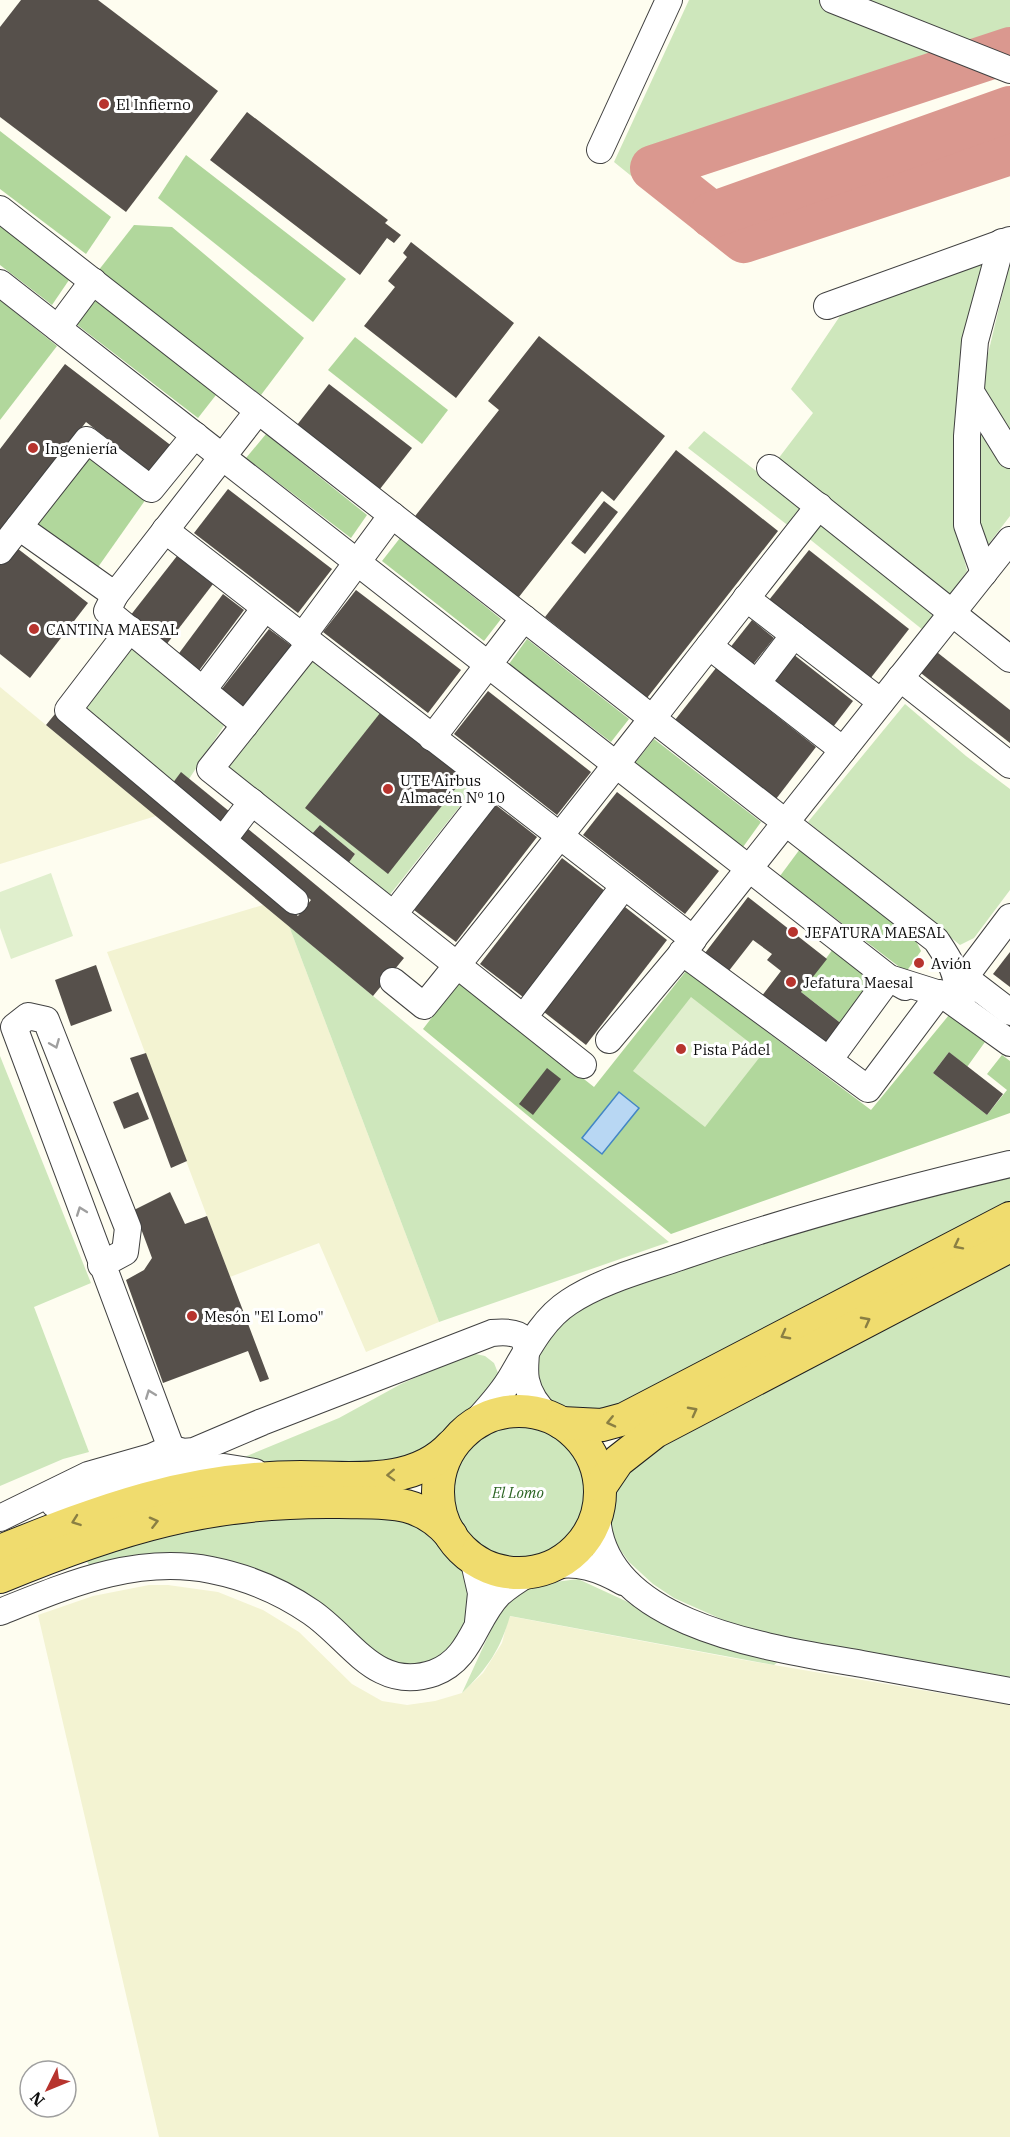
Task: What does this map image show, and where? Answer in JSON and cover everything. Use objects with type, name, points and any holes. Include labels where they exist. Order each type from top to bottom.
[{"type":"main road","points":[[0,1551],[74,1521],[187,1487],[288,1477],[403,1475],[427,1466],[465,1432],[487,1417],[515,1411],[555,1420],[602,1425],[624,1419],[1010,1218]]},
{"type":"main road","points":[[0,1577],[130,1527],[187,1514],[245,1505],[311,1502],[409,1505],[428,1513],[473,1558],[502,1572],[539,1570],[579,1547],[590,1533],[599,1500],[618,1461],[655,1432],[1010,1246]]},
{"type":"main road","points":[[555,1420],[588,1448],[596,1465],[599,1500]]},
{"type":"main road","points":[[451,1535],[441,1514],[438,1485],[443,1464],[465,1432]]},
{"type":"street","points":[[600,150],[669,0]]},
{"type":"street","points":[[834,0],[1010,70]]},
{"type":"street","points":[[0,209],[936,940],[946,989],[1010,1061]]},
{"type":"street","points":[[828,306],[1006,241]]},
{"type":"street","points":[[984,573],[967,525],[967,436],[975,341],[1006,241]]},
{"type":"street","points":[[58,328],[93,281]]},
{"type":"street","points":[[0,283],[889,978],[946,989],[1010,1012]]},
{"type":"street","points":[[971,392],[1010,455]]},
{"type":"street","points":[[245,725],[107,611],[115,595],[258,411]]},
{"type":"street","points":[[151,489],[195,435]]},
{"type":"street","points":[[0,550],[87,440],[180,510]]},
{"type":"street","points":[[770,468],[1010,659]]},
{"type":"street","points":[[393,981],[424,1006],[561,837],[651,718],[819,506]]},
{"type":"street","points":[[392,515],[357,562],[306,640],[245,725],[210,769],[459,964],[583,1065]]},
{"type":"street","points":[[19,527],[115,595]]},
{"type":"street","points":[[165,530],[624,886],[688,946],[868,1089],[946,989],[1010,917]]},
{"type":"street","points":[[609,1040],[750,869],[1010,540]]},
{"type":"street","points":[[746,598],[881,702]]},
{"type":"street","points":[[203,690],[265,608]]},
{"type":"street","points":[[432,738],[524,618]]},
{"type":"street","points":[[130,629],[68,710],[295,901]]},
{"type":"street","points":[[757,683],[794,635]]},
{"type":"street","points":[[709,646],[843,750]]},
{"type":"street","points":[[900,678],[1010,765]]},
{"type":"street","points":[[394,914],[494,786]]},
{"type":"street","points":[[223,840],[252,802]]},
{"type":"street","points":[[524,1017],[624,886]]},
{"type":"street","points":[[829,1060],[889,978]]},
{"type":"street","points":[[946,989],[1010,1025]]},
{"type":"street","points":[[946,989],[1010,1043]]},
{"type":"street","points":[[101,1265],[125,1252],[128,1228],[46,1020],[28,1016],[14,1027],[101,1265],[171,1448]]},
{"type":"street","points":[[465,1432],[508,1382],[528,1348],[551,1317],[569,1302],[630,1275],[718,1244],[840,1206],[1010,1164]]},
{"type":"street","points":[[0,1518],[88,1475],[151,1457],[171,1448],[183,1452],[194,1451],[472,1340],[504,1332],[522,1339],[528,1348],[526,1381],[539,1407],[555,1420]]},
{"type":"street","points":[[472,1340],[488,1341],[503,1347],[509,1359],[508,1382]]},
{"type":"street","points":[[0,1524],[58,1502],[181,1470],[224,1467],[288,1477]]},
{"type":"street","points":[[599,1500],[598,1532],[606,1557],[618,1574],[665,1611],[754,1643],[1010,1691]]},
{"type":"street","points":[[473,1558],[481,1593],[477,1627]]},
{"type":"street","points":[[0,1612],[57,1587],[108,1572],[141,1567],[185,1566],[233,1575],[291,1600],[334,1629],[368,1664],[391,1675],[415,1677],[434,1673],[451,1664],[469,1645],[477,1627],[499,1595],[539,1570],[573,1563],[601,1571],[639,1591]]},
{"type":"green space","points":[[689,0],[1010,0],[1010,50],[653,168],[635,179],[614,162]]},
{"type":"green space","points":[[0,131],[111,217],[86,254],[0,189]]},
{"type":"green space","points":[[186,155],[346,279],[313,322],[158,198]]},
{"type":"green space","points":[[0,225],[69,280],[52,305],[0,265]]},
{"type":"green space","points":[[134,225],[172,227],[304,338],[261,395],[98,271]]},
{"type":"green space","points":[[988,257],[968,318],[958,381],[954,448],[956,523],[967,571],[950,595],[778,459],[813,413],[791,389],[840,316]]},
{"type":"green space","points":[[1010,262],[1010,451],[979,405],[987,358]]},
{"type":"green space","points":[[97,299],[216,395],[198,418],[76,324]]},
{"type":"green space","points":[[0,300],[57,346],[0,420]]},
{"type":"green space","points":[[355,337],[448,410],[422,444],[328,370]]},
{"type":"green space","points":[[976,415],[994,447],[1010,468],[1010,516],[984,550],[978,535]]},
{"type":"green space","points":[[704,431],[798,503],[802,512],[790,527],[688,448]]},
{"type":"green space","points":[[266,434],[367,515],[351,538],[246,458]]},
{"type":"green space","points":[[89,454],[146,499],[96,570],[37,525]]},
{"type":"green space","points":[[824,523],[929,608],[933,618],[923,630],[807,537],[816,524]]},
{"type":"green space","points":[[400,538],[501,619],[484,641],[382,561]]},
{"type":"green space","points":[[527,639],[629,719],[611,742],[509,664]]},
{"type":"green space","points":[[130,645],[225,724],[189,779],[181,773],[172,784],[82,708]]},
{"type":"green space","points":[[312,658],[476,786],[388,897],[347,865],[355,854],[320,825],[311,835],[225,769]]},
{"type":"green space","points":[[0,687],[46,725],[156,816],[0,864]]},
{"type":"green space","points":[[905,704],[966,756],[1010,789],[1010,890],[974,938],[960,945],[808,822]]},
{"type":"green space","points":[[654,739],[761,822],[743,847],[635,763]]},
{"type":"green space","points":[[800,849],[915,939],[921,951],[906,972],[780,876]]},
{"type":"green space","points":[[51,873],[73,936],[11,959],[0,928],[0,892]]},
{"type":"green space","points":[[263,905],[289,926],[439,1322],[366,1352],[319,1243],[230,1277],[107,952]]},
{"type":"green space","points":[[289,926],[669,1242],[439,1322]]},
{"type":"green space","points":[[833,949],[870,979],[868,990],[843,1025],[801,992]]},
{"type":"green space","points":[[686,971],[871,1110],[949,1015],[985,1042],[967,1067],[949,1052],[933,1073],[987,1115],[1007,1090],[987,1074],[1002,1055],[1010,1061],[1010,1113],[671,1234],[423,1029],[460,981],[594,1087]]},
{"type":"green space","points":[[691,997],[763,1053],[705,1127],[633,1071]]},
{"type":"green space","points":[[0,1056],[91,1283],[34,1307],[89,1452],[63,1459],[0,1486]]},
{"type":"green space","points":[[1010,1177],[1010,1206],[615,1412],[582,1411],[562,1406],[553,1402],[536,1387],[536,1355],[549,1333],[581,1306],[727,1250]]},
{"type":"green space","points":[[1010,1260],[1010,1682],[757,1635],[674,1598],[653,1584],[629,1562],[614,1541],[610,1520],[614,1494],[627,1472],[654,1447]]},
{"type":"green space","points":[[471,1353],[485,1356],[494,1363],[498,1373],[495,1387],[441,1437],[395,1467],[237,1460],[339,1418],[401,1384]]},
{"type":"green space","name":"El Lomo","points":[[518,1422],[545,1428],[557,1434],[567,1443],[576,1453],[582,1465],[588,1492],[582,1519],[576,1531],[567,1541],[557,1550],[545,1556],[518,1562],[491,1556],[479,1550],[469,1541],[460,1531],[454,1519],[448,1492],[454,1465],[460,1453],[469,1443],[479,1434],[491,1428]]},
{"type":"green space","points":[[251,1516],[407,1517],[463,1568],[472,1612],[462,1637],[443,1656],[422,1666],[384,1662],[272,1581],[90,1567],[84,1556]]},
{"type":"green space","points":[[578,1579],[630,1603],[661,1622],[779,1661],[774,1665],[510,1616],[492,1658],[462,1693],[502,1606],[524,1586]]},
{"type":"green space","points":[[149,1585],[168,1585],[218,1592],[263,1610],[299,1632],[352,1684],[382,1701],[407,1705],[435,1701],[462,1693],[483,1673],[502,1643],[509,1616],[732,1658],[1010,1705],[1010,2137],[159,2137],[38,1615],[93,1596]]},
{"type":"water","points":[[619,1092],[639,1108],[602,1154],[582,1138]]},
{"type":"building","name":"El Infierno","points":[[21,0],[98,0],[218,91],[126,212],[0,117],[0,27]]},
{"type":"building","points":[[247,112],[388,220],[385,223],[401,235],[394,243],[387,238],[360,275],[210,160]]},
{"type":"building","points":[[411,242],[514,323],[456,398],[364,326],[395,287],[388,281],[407,257],[403,253]]},
{"type":"building","points":[[539,336],[665,436],[614,501],[602,491],[515,602],[412,520],[499,410],[488,401]]},
{"type":"building","name":"Ingeniería","points":[[65,364],[173,447],[153,474],[86,422],[0,534],[0,449]]},
{"type":"building","points":[[329,384],[412,448],[380,489],[297,425]]},
{"type":"building","points":[[676,450],[778,531],[647,698],[545,617]]},
{"type":"building","points":[[228,489],[332,569],[298,613],[194,533]]},
{"type":"building","points":[[604,501],[618,512],[585,554],[571,543]]},
{"type":"building","name":"CANTINA MAESAL","points":[[13,545],[88,603],[30,678],[0,654],[0,562]]},
{"type":"building","points":[[809,550],[909,629],[870,679],[769,600]]},
{"type":"building","points":[[177,556],[213,584],[166,645],[130,616]]},
{"type":"building","points":[[356,590],[461,670],[428,713],[323,632]]},
{"type":"building","points":[[223,594],[244,610],[198,672],[177,656]]},
{"type":"building","points":[[752,620],[774,638],[751,667],[729,649]]},
{"type":"building","points":[[269,629],[292,646],[244,708],[221,690]]},
{"type":"building","points":[[933,649],[1010,710],[1010,743],[917,670]]},
{"type":"building","points":[[793,654],[853,701],[833,727],[772,680]]},
{"type":"building","points":[[716,668],[816,747],[776,799],[675,720]]},
{"type":"building","points":[[488,691],[591,772],[557,815],[454,734]]},
{"type":"building","name":"UTE Airbus Almacén Nº 10","points":[[388,703],[471,769],[388,874],[305,808]]},
{"type":"building","points":[[55,714],[298,916],[311,900],[237,839],[247,828],[404,958],[373,996],[46,725]]},
{"type":"building","points":[[181,772],[230,812],[221,823],[172,784]]},
{"type":"building","points":[[617,792],[719,871],[685,914],[583,835]]},
{"type":"building","points":[[496,805],[537,837],[456,942],[414,910]]},
{"type":"building","points":[[320,825],[355,854],[347,865],[311,835]]},
{"type":"building","points":[[562,858],[605,891],[523,997],[480,964]]},
{"type":"building","name":"Jefatura Maesal","points":[[748,897],[827,959],[801,992],[843,1025],[825,1047],[761,997],[781,971],[767,960],[772,954],[753,940],[728,972],[705,953]]},
{"type":"building","points":[[625,907],[667,940],[586,1045],[544,1012]]},
{"type":"building","points":[[1010,952],[1010,987],[993,974]]},
{"type":"building","points":[[96,965],[112,1011],[71,1026],[55,980]]},
{"type":"building","points":[[949,1052],[1003,1094],[987,1115],[933,1073]]},
{"type":"building","points":[[146,1053],[187,1161],[171,1168],[130,1058]]},
{"type":"building","points":[[547,1068],[561,1079],[533,1115],[519,1104]]},
{"type":"building","points":[[138,1092],[149,1119],[124,1129],[113,1102]]},
{"type":"building","name":"Mesón \"El Lomo\"","points":[[170,1192],[185,1224],[207,1216],[269,1379],[260,1382],[248,1351],[163,1383],[126,1280],[144,1270],[152,1258],[134,1210]]},
{"type":"taxiway","points":[[1010,50],[653,168],[744,240],[1010,152]]},
{"type":"taxiway","points":[[712,215],[1010,109]]},
{"type":"place","name":"El Infierno","points":[[104,104]]},
{"type":"place","name":"Ingeniería","points":[[33,448]]},
{"type":"place","name":"CANTINA MAESAL","points":[[34,629]]},
{"type":"place","name":"UTE Airbus Almacén Nº 10","points":[[388,789]]},
{"type":"place","name":"JEFATURA MAESAL","points":[[793,932]]},
{"type":"place","name":"Avión","points":[[919,963]]},
{"type":"place","name":"Jefatura Maesal","points":[[791,982]]},
{"type":"place","name":"Pista Pádel","points":[[681,1049]]},
{"type":"place","name":"Mesón \"El Lomo\"","points":[[192,1316]]}]
